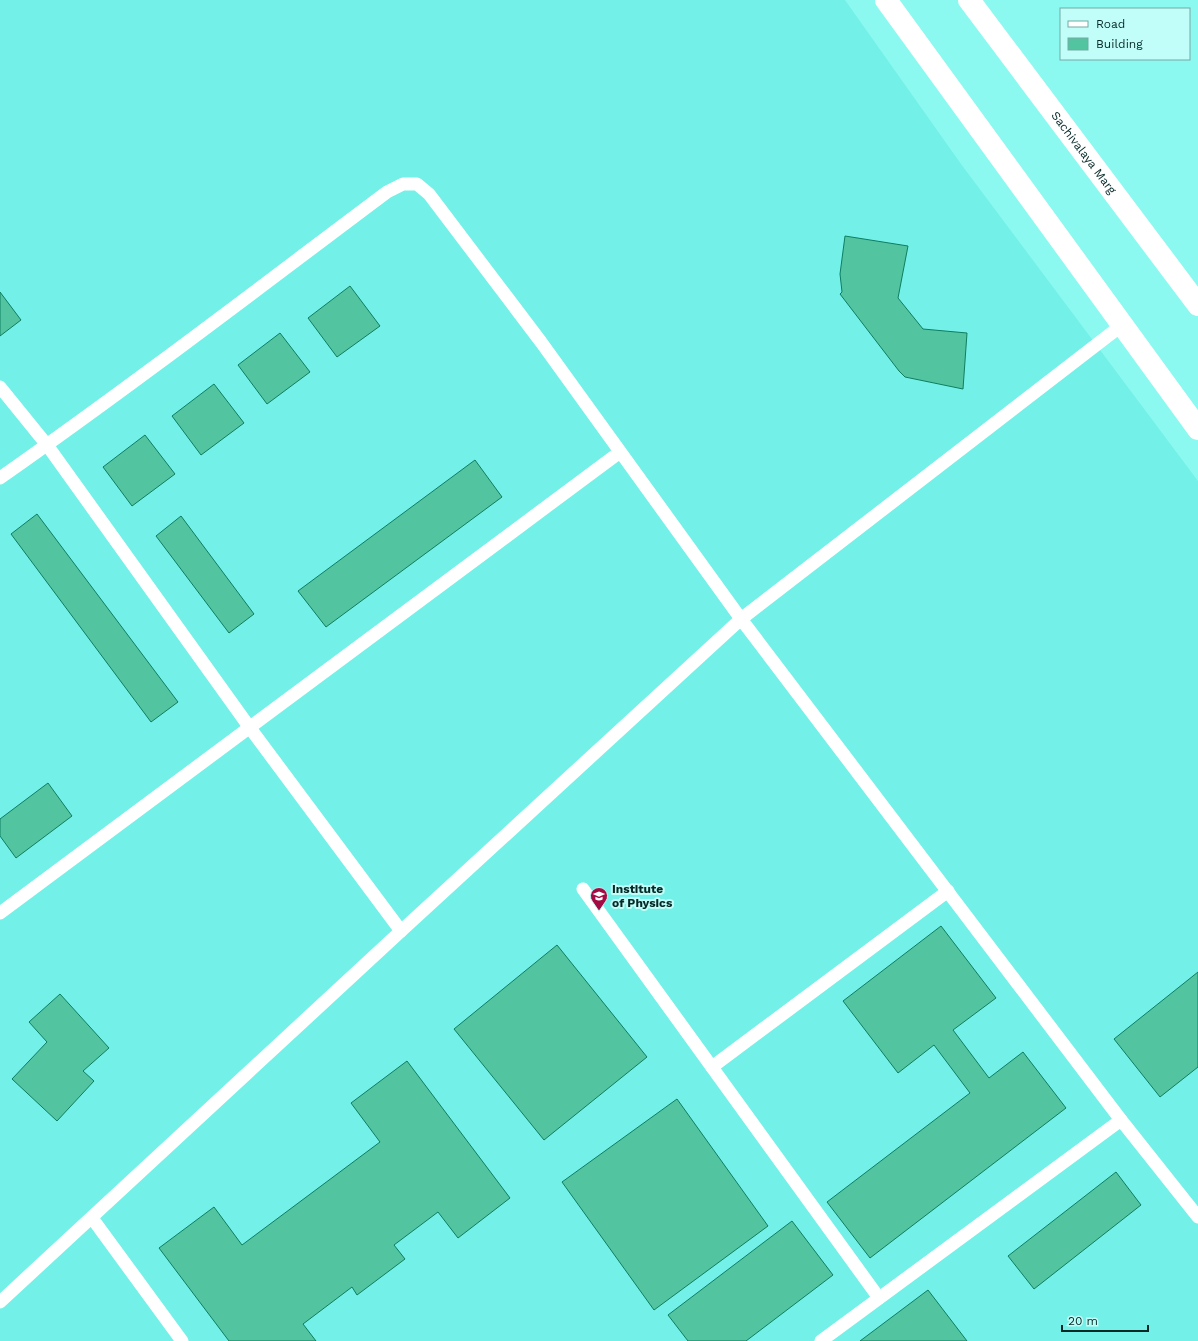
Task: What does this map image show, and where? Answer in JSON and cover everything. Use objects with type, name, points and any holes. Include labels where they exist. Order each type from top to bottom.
[{"type":"main road","points":[[886,0],[1198,429]]},
{"type":"main road","name":"Sachivalaya Marg","points":[[969,0],[1198,305]]},
{"type":"lane","points":[[0,478],[217,320],[387,192],[403,184],[416,184],[430,194],[541,342],[741,619],[1122,1120],[1198,1217]]},
{"type":"lane","points":[[0,1302],[741,619],[1122,325]]},
{"type":"lane","points":[[0,386],[47,445],[250,728],[401,931]]},
{"type":"lane","points":[[0,913],[620,452]]},
{"type":"lane","points":[[583,888],[879,1298]]},
{"type":"lane","points":[[712,1067],[948,891]]},
{"type":"lane","points":[[821,1341],[1122,1120]]},
{"type":"lane","points":[[92,1218],[182,1341]]},
{"type":"shaded area","name":"Institute of Physics","points":[[0,0],[845,0],[961,164],[1198,481],[1198,1341],[0,1341]]},
{"type":"building","points":[[845,236],[908,246],[898,298],[923,329],[967,333],[963,389],[905,377],[899,371],[840,294],[842,292],[840,274]]},
{"type":"building","points":[[350,286],[380,326],[337,357],[308,318]]},
{"type":"building","points":[[0,292],[21,320],[0,336]]},
{"type":"building","points":[[280,333],[310,372],[267,404],[238,365]]},
{"type":"building","points":[[214,384],[244,423],[201,455],[172,416]]},
{"type":"building","points":[[145,435],[175,474],[132,506],[103,467]]},
{"type":"building","points":[[475,460],[502,497],[326,627],[298,591]]},
{"type":"building","points":[[37,514],[178,702],[151,722],[11,534]]},
{"type":"building","points":[[181,516],[254,614],[229,633],[156,536]]},
{"type":"building","points":[[48,783],[72,816],[16,858],[0,836],[0,819]]},
{"type":"building","points":[[941,926],[996,998],[953,1030],[989,1078],[1023,1052],[1066,1108],[870,1258],[827,1202],[970,1093],[934,1045],[898,1073],[843,1001]]},
{"type":"building","points":[[557,945],[647,1057],[544,1140],[454,1029]]},
{"type":"building","points":[[1198,972],[1198,1067],[1160,1097],[1114,1039]]},
{"type":"building","points":[[60,994],[109,1048],[83,1071],[94,1081],[57,1121],[12,1079],[47,1042],[29,1022]]},
{"type":"building","points":[[407,1061],[510,1198],[458,1238],[438,1212],[394,1245],[405,1259],[357,1295],[352,1287],[303,1324],[316,1341],[229,1341],[159,1248],[214,1207],[242,1245],[380,1142],[351,1103]]},
{"type":"building","points":[[677,1099],[768,1226],[654,1310],[562,1182]]},
{"type":"building","points":[[1116,1172],[1141,1205],[1034,1289],[1008,1256]]},
{"type":"building","points":[[792,1221],[833,1275],[746,1341],[688,1341],[668,1315]]},
{"type":"building","points":[[928,1290],[967,1341],[860,1341]]},
{"type":"place","name":"Institute of Physics","points":[[599,911]]}]
